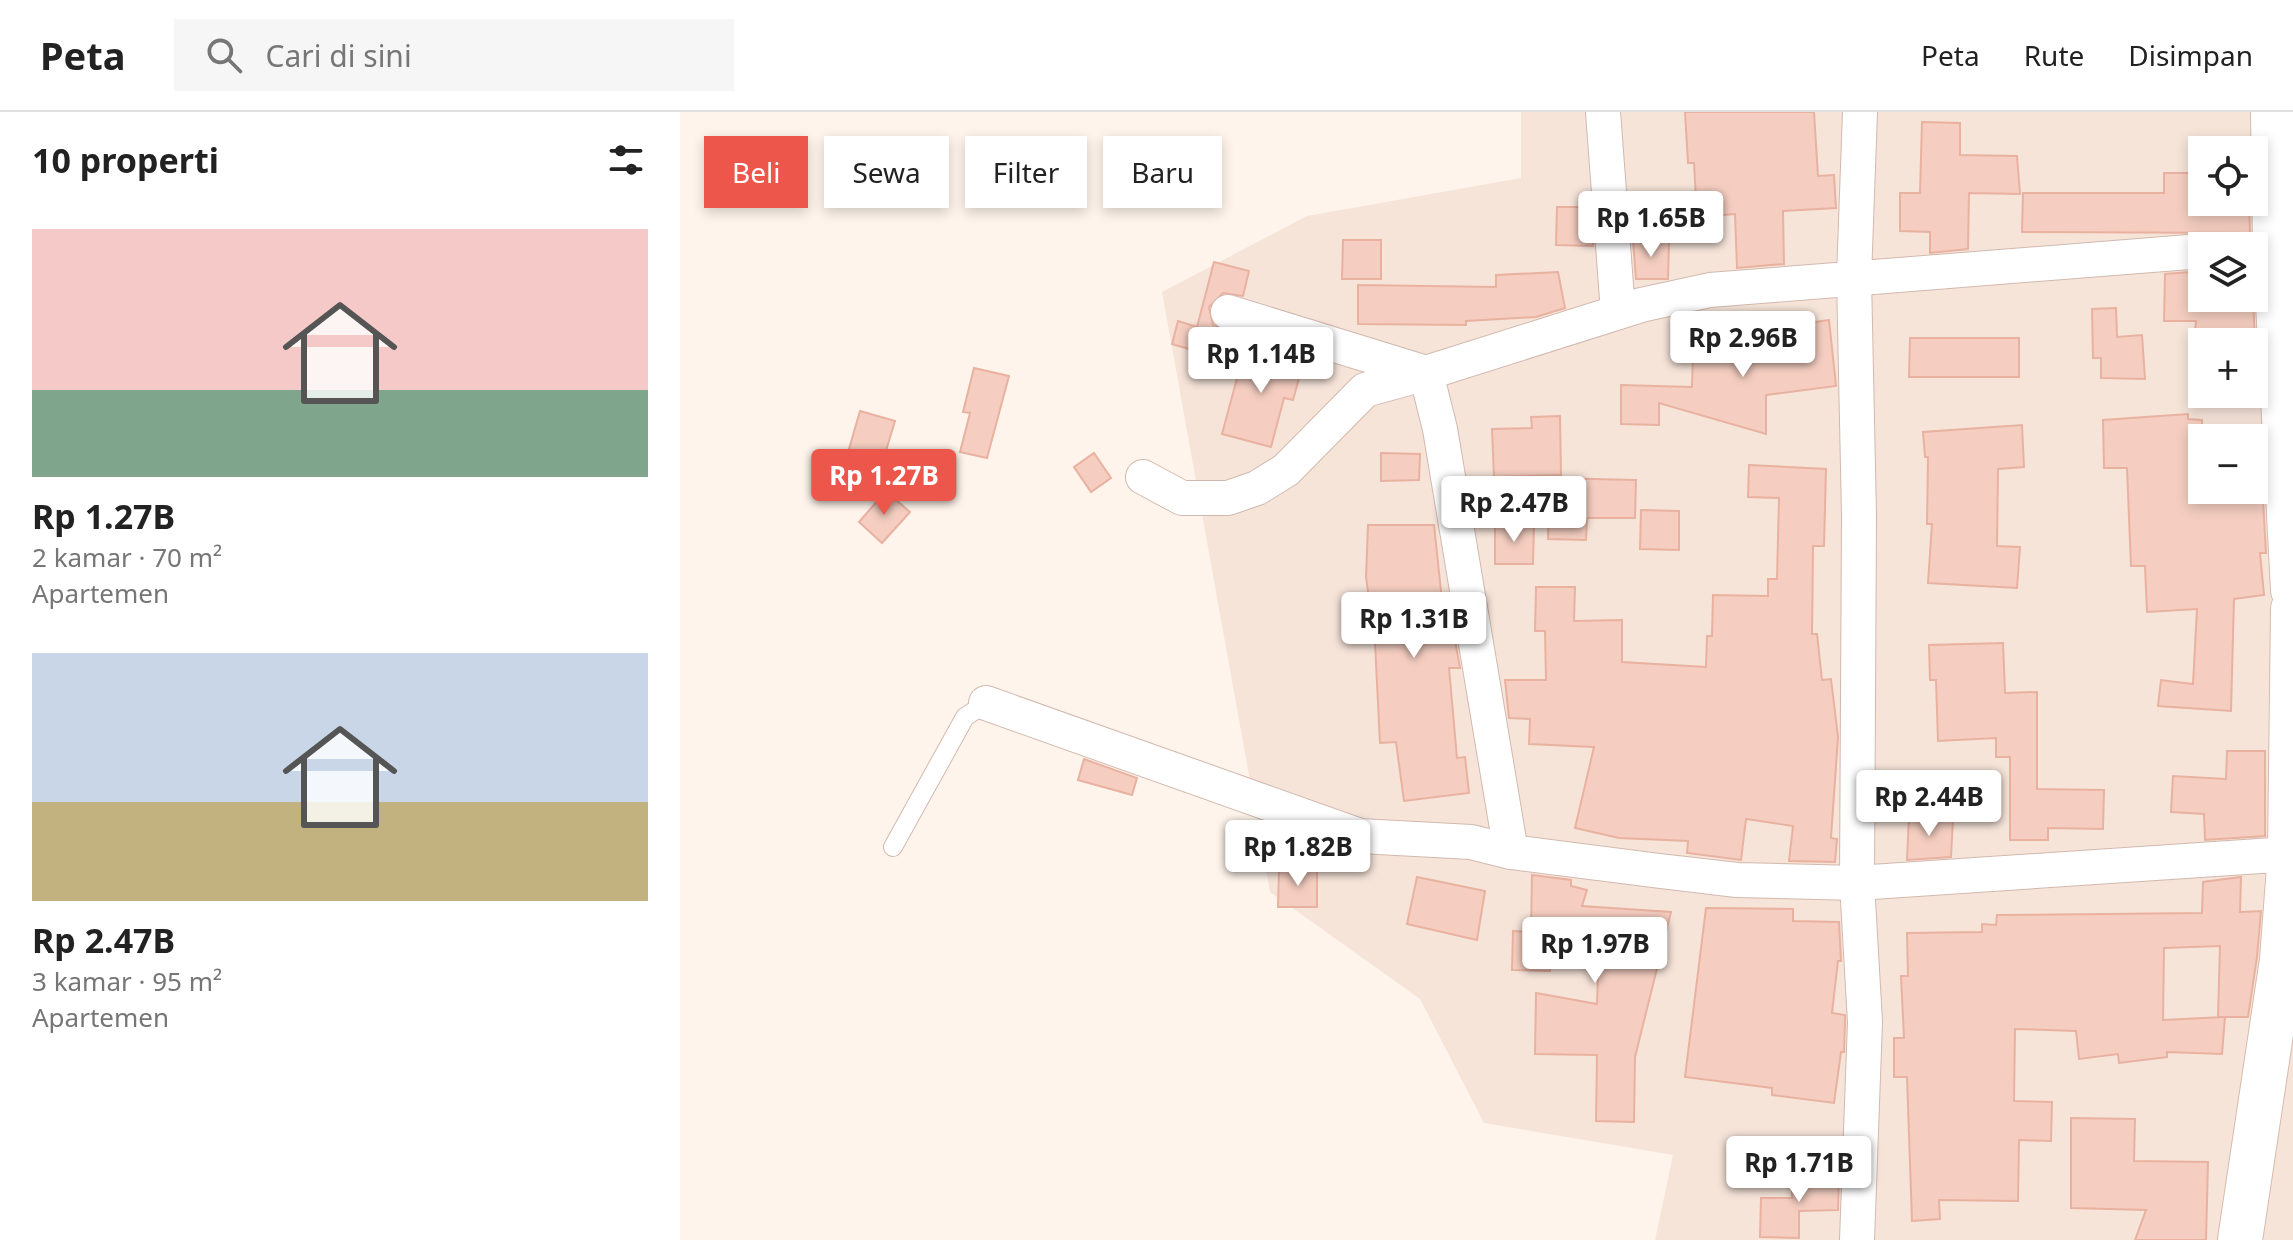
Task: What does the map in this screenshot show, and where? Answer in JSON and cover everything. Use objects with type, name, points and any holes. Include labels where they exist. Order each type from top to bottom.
[{"type":"main road","points":[[2273,112],[2274,246],[2293,590]]},
{"type":"main road","points":[[2240,1240],[2288,935],[2293,609]]},
{"type":"street","points":[[1603,112],[1618,312]]},
{"type":"street","points":[[1857,1240],[1865,1022],[1857,883],[1859,516],[1854,277],[1860,112]]},
{"type":"street","points":[[1143,477],[1182,498],[1228,498],[1257,488],[1286,470],[1365,390],[1618,312],[1710,290],[2188,252]]},
{"type":"street","points":[[1228,312],[1426,373]]},
{"type":"street","points":[[1426,373],[1440,429],[1511,852]]},
{"type":"street","points":[[986,703],[1360,836],[1471,842],[1511,852],[1737,880],[1857,883],[2290,854]]},
{"type":"lane","points":[[893,847],[965,717],[986,703]]},
{"type":"shaded area","points":[[1521,112],[2293,112],[2293,1240],[1655,1240],[1673,1155],[1484,1123],[1420,999],[1270,892],[1162,292],[1307,216],[1521,178]]},
{"type":"building","points":[[1685,112],[1814,112],[1818,176],[1834,175],[1836,208],[1783,211],[1784,264],[1737,268],[1735,214],[1697,217],[1694,163],[1688,163]]},
{"type":"building","points":[[1922,122],[1960,123],[1960,155],[2017,156],[2020,194],[1969,193],[1968,249],[1930,253],[1930,232],[1900,231],[1900,193],[1920,193]]},
{"type":"building","points":[[2164,173],[2188,173],[2188,216],[2249,216],[2250,232],[2022,232],[2023,193],[2164,193]]},
{"type":"building","points":[[1557,207],[1590,207],[1593,246],[1556,245]]},
{"type":"building","points":[[1343,240],[1381,240],[1381,279],[1342,279]]},
{"type":"building","points":[[1633,240],[1669,241],[1668,279],[1636,279]]},
{"type":"building","points":[[1214,262],[1249,271],[1243,296],[1223,293],[1209,307],[1213,325],[1234,335],[1227,360],[1172,344],[1178,321],[1197,327]]},
{"type":"building","points":[[1558,272],[1565,308],[1536,317],[1466,321],[1466,325],[1358,324],[1358,285],[1496,287],[1496,275]]},
{"type":"building","points":[[2188,272],[2188,312],[2254,312],[2254,328],[2195,328],[2196,321],[2164,321],[2165,274]]},
{"type":"building","points":[[2116,308],[2117,337],[2142,335],[2145,379],[2101,378],[2101,358],[2093,358],[2092,309]]},
{"type":"building","points":[[1829,320],[1836,386],[1766,395],[1766,434],[1659,403],[1659,425],[1621,424],[1621,385],[1692,387],[1693,355],[1751,355],[1749,332]]},
{"type":"building","points":[[1910,338],[2019,338],[2019,377],[1909,377]]},
{"type":"building","points":[[1246,345],[1304,360],[1293,400],[1284,398],[1271,447],[1222,434]]},
{"type":"building","points":[[974,368],[1009,376],[987,458],[960,452],[970,413],[963,412]]},
{"type":"building","points":[[860,411],[895,421],[872,497],[838,487]]},
{"type":"building","points":[[2188,414],[2188,419],[2202,420],[2202,424],[2188,424],[2188,504],[2263,504],[2266,553],[2260,553],[2264,595],[2234,599],[2231,711],[2158,706],[2161,680],[2193,684],[2197,609],[2147,612],[2145,566],[2131,566],[2127,468],[2104,468],[2103,420]]},
{"type":"building","points":[[1560,416],[1561,475],[1494,477],[1492,429],[1532,428],[1531,417]]},
{"type":"building","points":[[2022,425],[2024,467],[1998,469],[1997,546],[2020,547],[2017,588],[1928,583],[1932,524],[1927,524],[1928,457],[1925,457],[1923,432]]},
{"type":"building","points":[[1094,453],[1111,478],[1091,492],[1074,467]]},
{"type":"building","points":[[1381,453],[1420,454],[1419,480],[1381,481]]},
{"type":"building","points":[[1749,465],[1826,469],[1824,546],[1813,546],[1812,634],[1817,634],[1822,680],[1831,679],[1838,737],[1831,838],[1837,839],[1835,862],[1789,861],[1793,826],[1746,819],[1741,860],[1687,853],[1688,841],[1619,838],[1575,828],[1594,747],[1529,744],[1530,719],[1509,718],[1505,680],[1546,680],[1545,631],[1535,631],[1536,587],[1575,587],[1574,621],[1622,620],[1622,662],[1706,667],[1707,636],[1712,636],[1713,595],[1768,596],[1768,579],[1777,579],[1779,498],[1748,497]]},
{"type":"building","points":[[1549,478],[1636,480],[1635,518],[1587,518],[1586,540],[1548,539]]},
{"type":"building","points":[[886,491],[910,512],[882,543],[859,522]]},
{"type":"building","points":[[1641,510],[1679,511],[1679,550],[1640,549]]},
{"type":"building","points":[[1368,525],[1434,525],[1445,629],[1453,630],[1460,668],[1449,668],[1457,758],[1465,757],[1469,793],[1404,801],[1396,742],[1380,743],[1375,643],[1366,577]]},
{"type":"building","points":[[1495,525],[1534,525],[1533,564],[1495,564]]},
{"type":"building","points":[[2003,643],[2005,693],[2037,692],[2037,789],[2104,790],[2103,829],[2048,828],[2048,840],[2010,840],[2010,757],[1996,757],[1996,738],[1938,741],[1936,680],[1930,680],[1929,645]]},
{"type":"building","points":[[2227,751],[2265,751],[2265,836],[2205,840],[2204,814],[2171,812],[2173,776],[2226,779]]},
{"type":"building","points":[[1084,759],[1137,778],[1132,795],[1078,780]]},
{"type":"building","points":[[1909,816],[1953,819],[1951,857],[1907,860]]},
{"type":"building","points":[[1279,868],[1317,869],[1317,907],[1278,907]]},
{"type":"building","points":[[1532,875],[1571,880],[1571,886],[1587,890],[1582,906],[1671,912],[1635,1057],[1634,1122],[1596,1121],[1597,1055],[1535,1054],[1536,993],[1597,1004],[1599,945],[1551,944],[1550,971],[1512,970],[1513,931],[1531,932]]},
{"type":"building","points":[[1417,877],[1485,891],[1477,940],[1407,924]]},
{"type":"building","points":[[2241,877],[2240,912],[2261,911],[2248,1017],[2225,1017],[2222,1054],[2167,1052],[2167,1057],[2119,1063],[2118,1054],[2079,1059],[2076,1031],[2015,1029],[2014,1101],[2052,1102],[2051,1141],[2019,1140],[2018,1201],[1939,1200],[1940,1219],[1912,1221],[1907,1077],[1894,1077],[1894,1038],[1904,1038],[1901,976],[1908,976],[1907,933],[1982,932],[1982,924],[1996,925],[1997,915],[2202,913],[2203,882]],"holes":[[[2220,946],[2218,1017],[2224,1017],[2163,1020],[2164,948]]]},
{"type":"building","points":[[1706,908],[1793,909],[1793,921],[1839,922],[1841,961],[1838,961],[1832,1013],[1845,1015],[1845,1022],[1844,1052],[1841,1052],[1834,1103],[1772,1095],[1772,1088],[1685,1077]]},
{"type":"building","points":[[2071,1118],[2135,1119],[2134,1161],[2208,1162],[2206,1240],[2135,1240],[2146,1210],[2071,1208]]},
{"type":"building","points":[[1792,1173],[1839,1173],[1838,1210],[1799,1211],[1799,1238],[1760,1237],[1761,1198],[1792,1198]]}]
